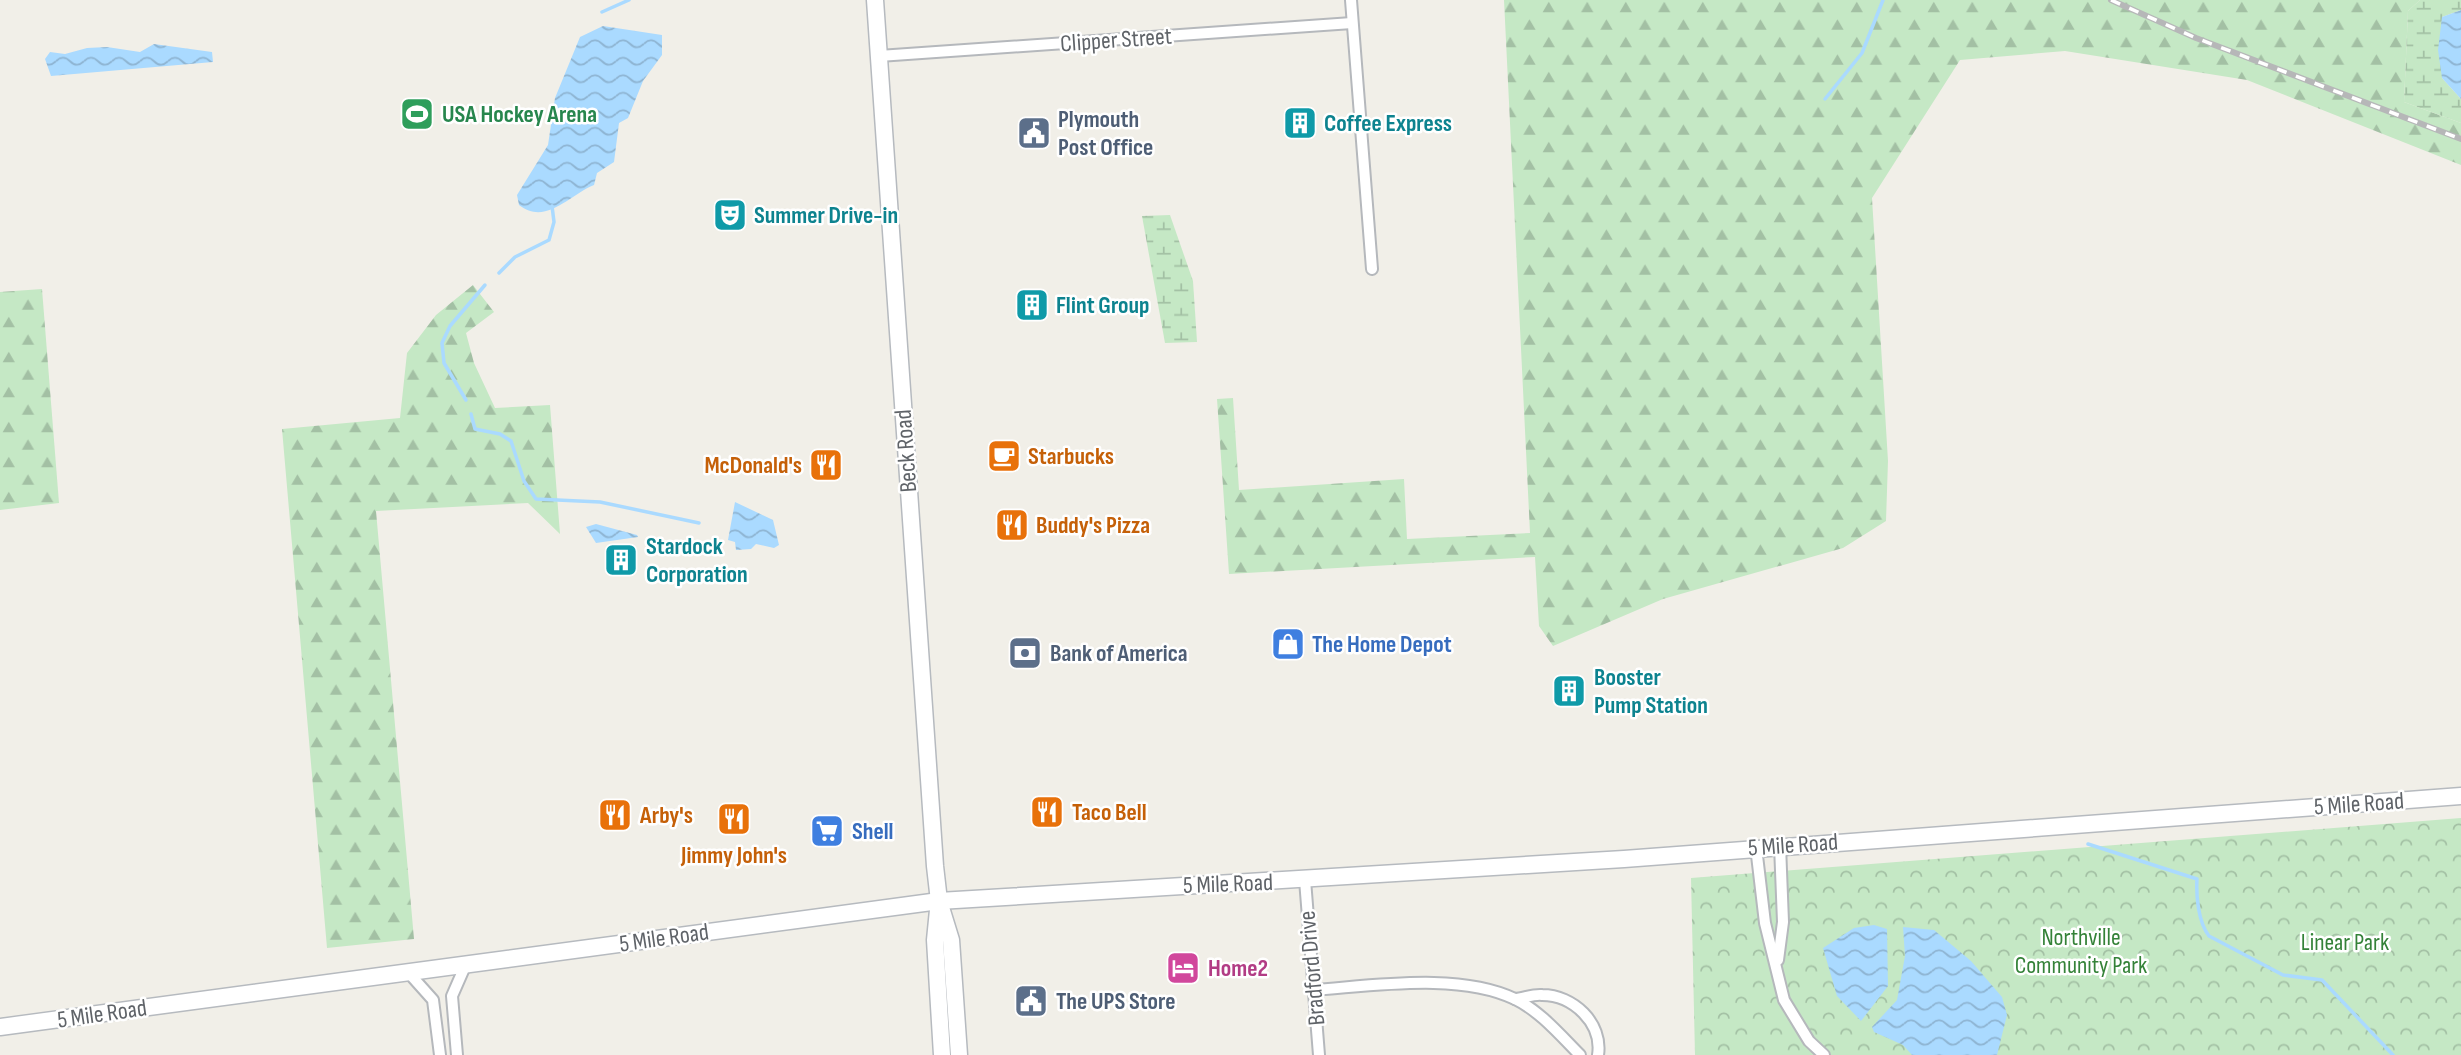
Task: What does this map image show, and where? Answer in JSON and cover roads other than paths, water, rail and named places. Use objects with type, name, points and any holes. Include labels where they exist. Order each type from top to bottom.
[{"type":"street","name":"Beck Road","points":[[875,0],[939,901],[935,940],[942,1055]]},
{"type":"street","points":[[1351,0],[1372,269]]},
{"type":"street","name":"Clipper Street","points":[[879,56],[1352,23]]},
{"type":"street","name":"5 Mile Road","points":[[0,1027],[939,901],[1067,891],[1305,880],[2461,796]]},
{"type":"street","points":[[1777,963],[1783,922],[1780,845]]},
{"type":"street","points":[[1756,848],[1765,923],[1784,1000],[1810,1041],[1824,1055]]},
{"type":"street","name":"Bradford Drive","points":[[1305,880],[1319,1055]]},
{"type":"street","name":"Beck Road","points":[[939,901],[951,940],[959,1055]]},
{"type":"street","points":[[457,1055],[452,996],[467,964]]},
{"type":"street","points":[[408,972],[433,1000],[440,1055]]},
{"type":"street","points":[[1312,990],[1422,982],[1465,986],[1515,999],[1543,995],[1574,1002],[1591,1023],[1600,1045],[1598,1055]]},
{"type":"street","points":[[1515,999],[1555,1030],[1580,1055]]},
{"type":"water","points":[[2461,10],[2461,99],[2442,78],[2438,50],[2442,17]]},
{"type":"water","points":[[603,26],[662,35],[662,55],[643,81],[628,118],[619,123],[614,162],[597,173],[594,185],[557,207],[548,211],[529,211],[519,205],[517,195],[548,145],[555,98],[580,37]]},
{"type":"water","points":[[154,44],[212,52],[213,62],[51,76],[45,59],[50,52],[65,54],[87,48],[107,47],[140,52]]},
{"type":"water","points":[[735,502],[773,520],[779,545],[774,548],[756,544],[751,549],[736,550],[735,542],[728,540]]},
{"type":"water","points":[[596,524],[638,537],[596,543],[586,527]]},
{"type":"water","points":[[1874,925],[1887,929],[1888,986],[1861,1021],[1837,996],[1823,948],[1854,928]]},
{"type":"water","points":[[1903,927],[1934,930],[1971,961],[2002,997],[2007,1015],[1997,1055],[1912,1055],[1903,1045],[1874,1032],[1872,1027],[1897,1000],[1905,956]]},
{"type":"waterway","points":[[602,12],[629,0]]},
{"type":"waterway","points":[[1825,99],[1862,53],[1883,0]]},
{"type":"waterway","points":[[499,273],[515,257],[549,240],[554,222],[552,206]]},
{"type":"waterway","points":[[466,400],[444,363],[442,343],[450,326],[485,285]]},
{"type":"waterway","points":[[471,414],[475,429],[500,434],[511,441],[524,481],[536,499],[600,502],[699,523]]},
{"type":"waterway","points":[[2088,844],[2197,879],[2200,916],[2209,936],[2283,975],[2322,980],[2393,1055]]},
{"type":"railway","points":[[2111,0],[2196,38],[2461,139]]},
{"type":"place","name":"USA Hockey Arena","points":[[417,114]]},
{"type":"place","name":"Coffee Express","points":[[1300,123]]},
{"type":"place","name":"Plymouth Post Office","points":[[1034,133]]},
{"type":"place","name":"Summer Drive-in","points":[[730,215]]},
{"type":"place","name":"Flint Group","points":[[1032,305]]},
{"type":"place","name":"Starbucks","points":[[1004,456]]},
{"type":"place","name":"McDonald's","points":[[826,465]]},
{"type":"place","name":"Buddy's Pizza","points":[[1012,525]]},
{"type":"place","name":"Stardock Corporation","points":[[621,560]]},
{"type":"place","name":"The Home Depot","points":[[1288,644]]},
{"type":"place","name":"Bank of America","points":[[1025,653]]},
{"type":"place","name":"Booster Pump Station","points":[[1569,691]]},
{"type":"place","name":"Taco Bell","points":[[1047,812]]},
{"type":"place","name":"Arby's","points":[[615,815]]},
{"type":"place","name":"Jimmy John's","points":[[734,819]]},
{"type":"place","name":"Shell","points":[[827,831]]},
{"type":"place","name":"Home2","points":[[1183,968]]},
{"type":"place","name":"The UPS Store","points":[[1031,1001]]},
{"type":"park label","name":"Linear Park","points":[[2345,942]]},
{"type":"park label","name":"Northville Community Park","points":[[2081,951]]}]
